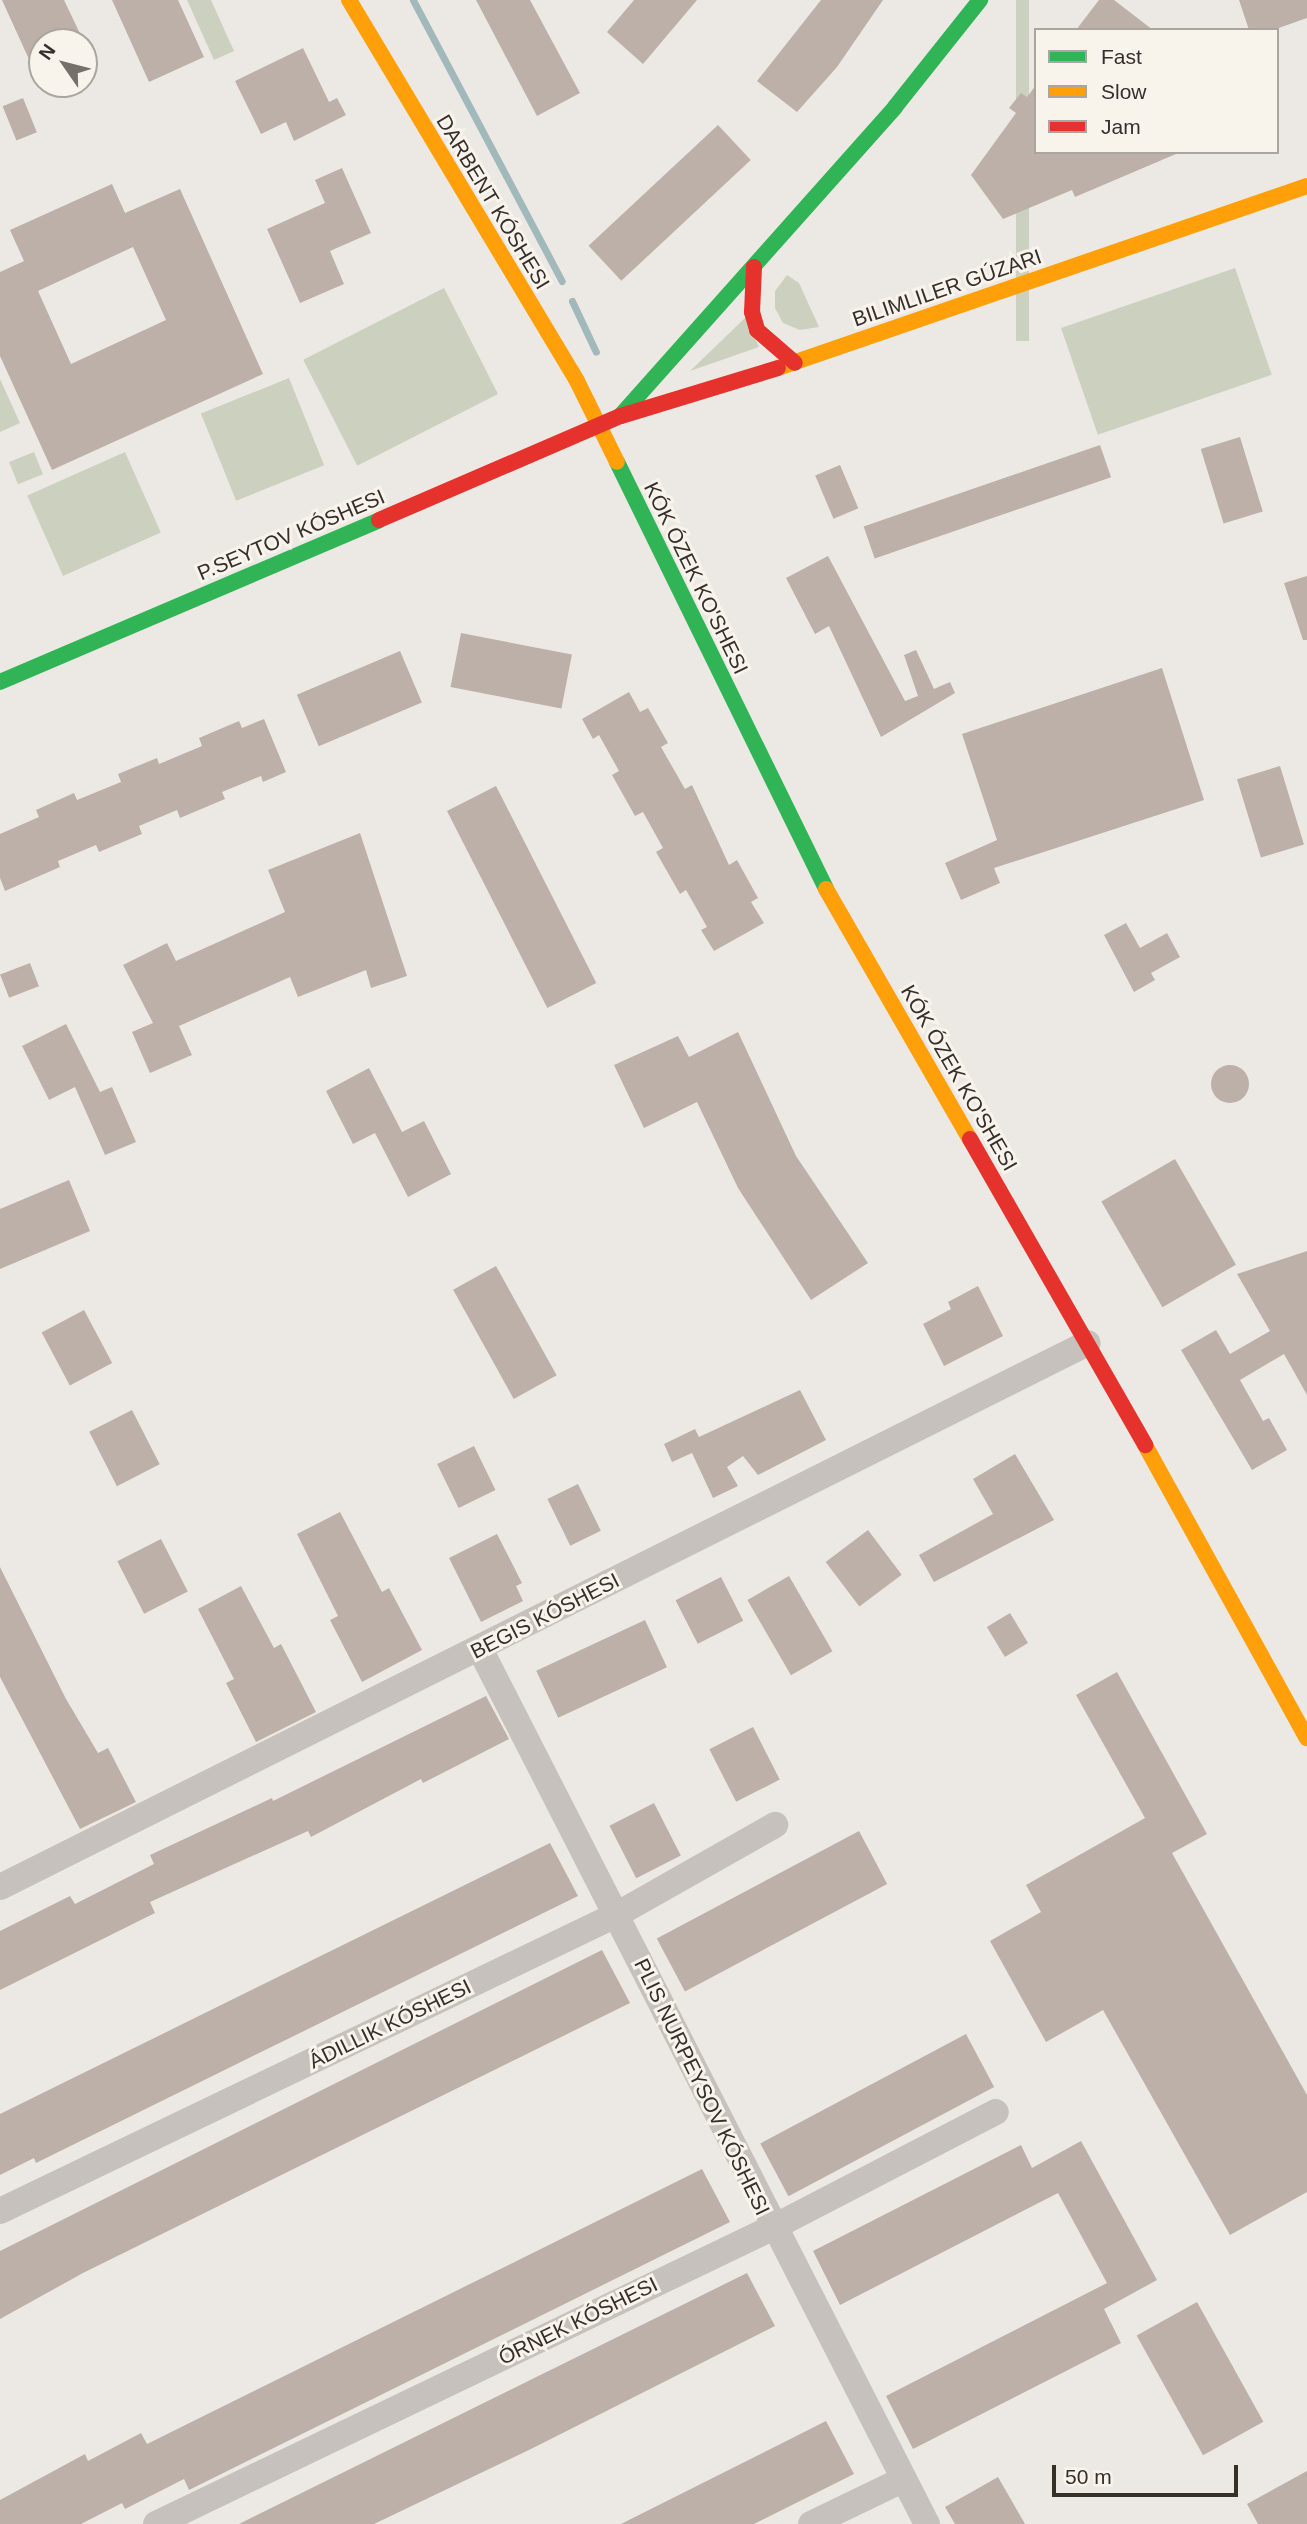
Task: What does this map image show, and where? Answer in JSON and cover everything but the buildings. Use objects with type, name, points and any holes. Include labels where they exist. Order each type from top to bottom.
[{"type":"main road","name":"DARBENT KÓSHESI","points":[[349,0],[577,381],[599,427]]},
{"type":"main road","points":[[621,416],[895,107],[980,0]]},
{"type":"main road","points":[[621,416],[795,363],[1307,186]]},
{"type":"main road","points":[[754,267],[752,312],[757,330],[795,363]]},
{"type":"main road","name":"P.SEYTOV KÓSHESI","points":[[0,682],[621,416]]},
{"type":"main road","name":"KÓK ÓZEK KO'SHESI","points":[[599,427],[837,910],[1088,1343],[1307,1738]]},
{"type":"street","name":"BEGIS KÓSHESI","points":[[0,1887],[1088,1343]]},
{"type":"street","name":"PLIS NURPEYSOV KÓSHESI","points":[[480,1649],[772,2228],[927,2524]]},
{"type":"street","name":"ÁDILLIK KÓSHESI","points":[[0,2211],[616,1915],[775,1825]]},
{"type":"street","name":"ÓRNEK KÓSHESI","points":[[156,2524],[772,2228],[996,2112]]},
{"type":"street","points":[[811,2524],[904,2480]]},
{"type":"green space","points":[[187,0],[211,0],[234,51],[214,60]]},
{"type":"green space","points":[[1016,0],[1029,0],[1029,341],[1016,341]]},
{"type":"green space","points":[[1235,268],[1272,375],[1098,435],[1061,328]]},
{"type":"green space","points":[[787,275],[799,283],[819,327],[800,330],[783,323],[775,308],[775,291]]},
{"type":"green space","points":[[444,288],[498,394],[357,466],[303,360]]},
{"type":"green space","points":[[746,317],[759,347],[690,371]]},
{"type":"green space","points":[[289,378],[324,465],[236,501],[201,414]]},
{"type":"green space","points":[[0,379],[20,423],[0,432]]},
{"type":"green space","points":[[34,452],[43,474],[18,484],[9,462]]},
{"type":"green space","points":[[125,452],[161,532],[63,576],[27,496]]},
{"type":"waterway","points":[[413,0],[562,281]]},
{"type":"waterway","points":[[572,301],[596,352]]},
{"type":"traffic: fast","points":[[621,415],[895,107],[980,0]]},
{"type":"traffic: fast","points":[[617,462],[826,889]]},
{"type":"traffic: fast","points":[[0,682],[379,520]]},
{"type":"traffic: slow","points":[[349,0],[577,381],[617,462]]},
{"type":"traffic: slow","points":[[778,368],[1307,186]]},
{"type":"traffic: slow","points":[[826,889],[970,1139]]},
{"type":"traffic: slow","points":[[1145,1445],[1307,1738]]},
{"type":"traffic: jam","points":[[754,267],[752,312],[757,330],[795,363]]},
{"type":"traffic: jam","points":[[379,520],[621,416],[778,368]]},
{"type":"traffic: jam","points":[[970,1139],[1145,1445]]}]
